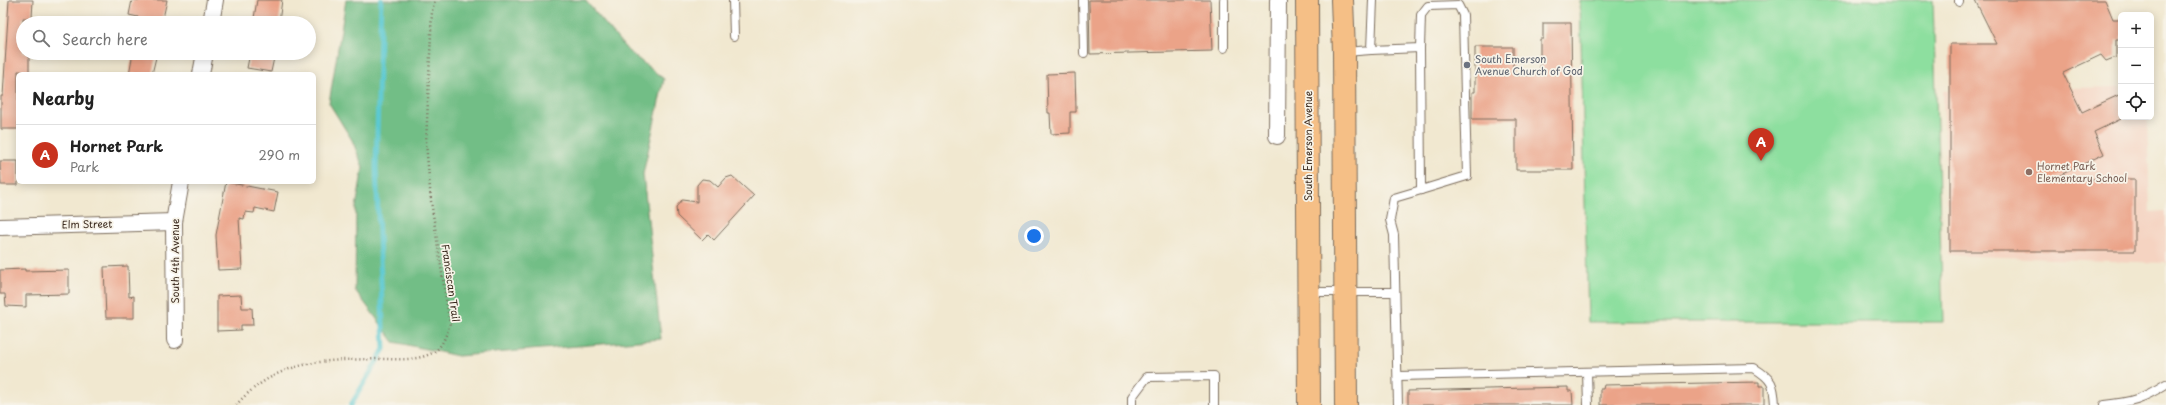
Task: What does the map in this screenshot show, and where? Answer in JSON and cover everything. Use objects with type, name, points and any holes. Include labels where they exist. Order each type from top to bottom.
[{"type":"main road","name":"South Emerson Avenue","points":[[1307,0],[1309,405]]},
{"type":"main road","points":[[1342,0],[1344,52],[1346,405]]},
{"type":"street","points":[[212,16],[215,0]]},
{"type":"street","points":[[1277,136],[1278,0]]},
{"type":"street","points":[[201,72],[204,60]]},
{"type":"street","name":"South 4th Avenue","points":[[175,340],[174,222],[182,184]]},
{"type":"street","name":"Elm Street","points":[[0,227],[174,222]]},
{"type":"lane","points":[[733,0],[734,36]]},
{"type":"lane","points":[[1083,0],[1084,53]]},
{"type":"lane","points":[[1224,0],[1224,48]]},
{"type":"lane","points":[[1371,50],[1373,0]]},
{"type":"lane","points":[[1398,405],[1394,235],[1390,220],[1394,198],[1421,190],[1467,176],[1463,15],[1458,5],[1428,6],[1421,15],[1421,190]]},
{"type":"lane","points":[[1344,52],[1420,48]]},
{"type":"lane","points":[[1308,292],[1395,292]]},
{"type":"lane","points":[[1398,376],[1754,368],[1768,377],[1774,390],[1775,405]]},
{"type":"lane","points":[[1587,372],[1588,405]]},
{"type":"lane","points":[[1132,405],[1132,397],[1147,376],[1214,376],[1214,405]]},
{"type":"lane","points":[[2104,405],[2129,403],[2144,398],[2166,384]]},
{"type":"path","name":"Franciscan Trail","points":[[236,405],[247,393],[280,371],[309,363],[342,360],[411,359],[430,354],[442,345],[450,326],[432,208],[426,143],[432,11],[435,0]]},
{"type":"shaded area","name":"Hornet Park Elementary School","points":[[2118,87],[2118,120],[2147,120],[2150,212],[2166,211],[2166,263],[1949,255],[1943,91]]},
{"type":"green space","points":[[346,0],[585,0],[628,51],[664,79],[643,174],[661,339],[458,356],[394,342],[355,290],[356,208],[363,167],[352,140],[329,103]]},
{"type":"green space","points":[[1580,0],[1933,0],[1943,322],[1588,322]]},
{"type":"building","points":[[9,0],[33,0],[32,16],[16,16],[16,60],[29,60],[29,72],[16,72],[16,129],[1,129],[1,96],[3,96]]},
{"type":"building","points":[[132,0],[167,0],[164,16],[129,15]]},
{"type":"building","points":[[257,0],[282,0],[280,16],[254,16]]},
{"type":"building","points":[[1089,0],[1210,0],[1212,51],[1090,54]]},
{"type":"building","name":"Hornet Park Elementary School","points":[[1975,0],[2105,0],[2113,19],[2118,19],[2116,57],[2106,61],[2101,55],[2063,73],[2082,112],[2118,95],[2119,120],[2094,132],[2104,154],[2052,179],[2135,179],[2135,251],[1950,251],[1950,44],[1997,44]]},
{"type":"building","points":[[1543,23],[1571,23],[1573,170],[1516,170],[1516,119],[1472,119],[1472,92],[1475,92],[1475,47],[1513,47],[1513,75],[1540,75],[1540,39],[1543,39]]},
{"type":"building","points":[[132,60],[155,60],[152,72],[129,72]]},
{"type":"building","points":[[249,60],[274,60],[271,72],[247,68]]},
{"type":"building","points":[[1075,73],[1076,112],[1070,112],[1070,133],[1051,134],[1050,113],[1048,113],[1047,74]]},
{"type":"building","points":[[0,161],[16,161],[16,184],[18,185],[1,185]]},
{"type":"building","points":[[732,176],[754,196],[714,240],[708,234],[702,240],[677,216],[676,207],[682,200],[697,202],[697,185],[702,179],[710,180],[718,187],[726,178]]},
{"type":"building","points":[[226,184],[236,184],[278,192],[274,212],[255,208],[254,213],[245,212],[244,219],[239,218],[242,269],[218,270],[216,235]]},
{"type":"building","points":[[128,266],[129,297],[134,296],[134,318],[106,318],[104,267]]},
{"type":"building","points":[[25,269],[25,271],[69,270],[69,294],[26,295],[26,307],[6,306],[5,294],[0,294],[0,270]]},
{"type":"building","points":[[241,295],[242,308],[252,308],[253,325],[241,325],[241,330],[217,331],[217,296]]},
{"type":"building","points":[[1759,382],[1759,386],[1764,386],[1764,405],[1600,405],[1600,389],[1603,389],[1604,385]]},
{"type":"building","points":[[1568,387],[1568,391],[1572,391],[1573,405],[1408,405],[1408,391]]},
{"type":"waterway","points":[[351,405],[384,349],[376,167],[381,0]]},
{"type":"place","name":"South Emerson Avenue Church of God","points":[[1467,65]]},
{"type":"place","name":"Hornet Park","points":[[1761,161]]},
{"type":"place","name":"Hornet Park Elementary School","points":[[2029,172]]}]
